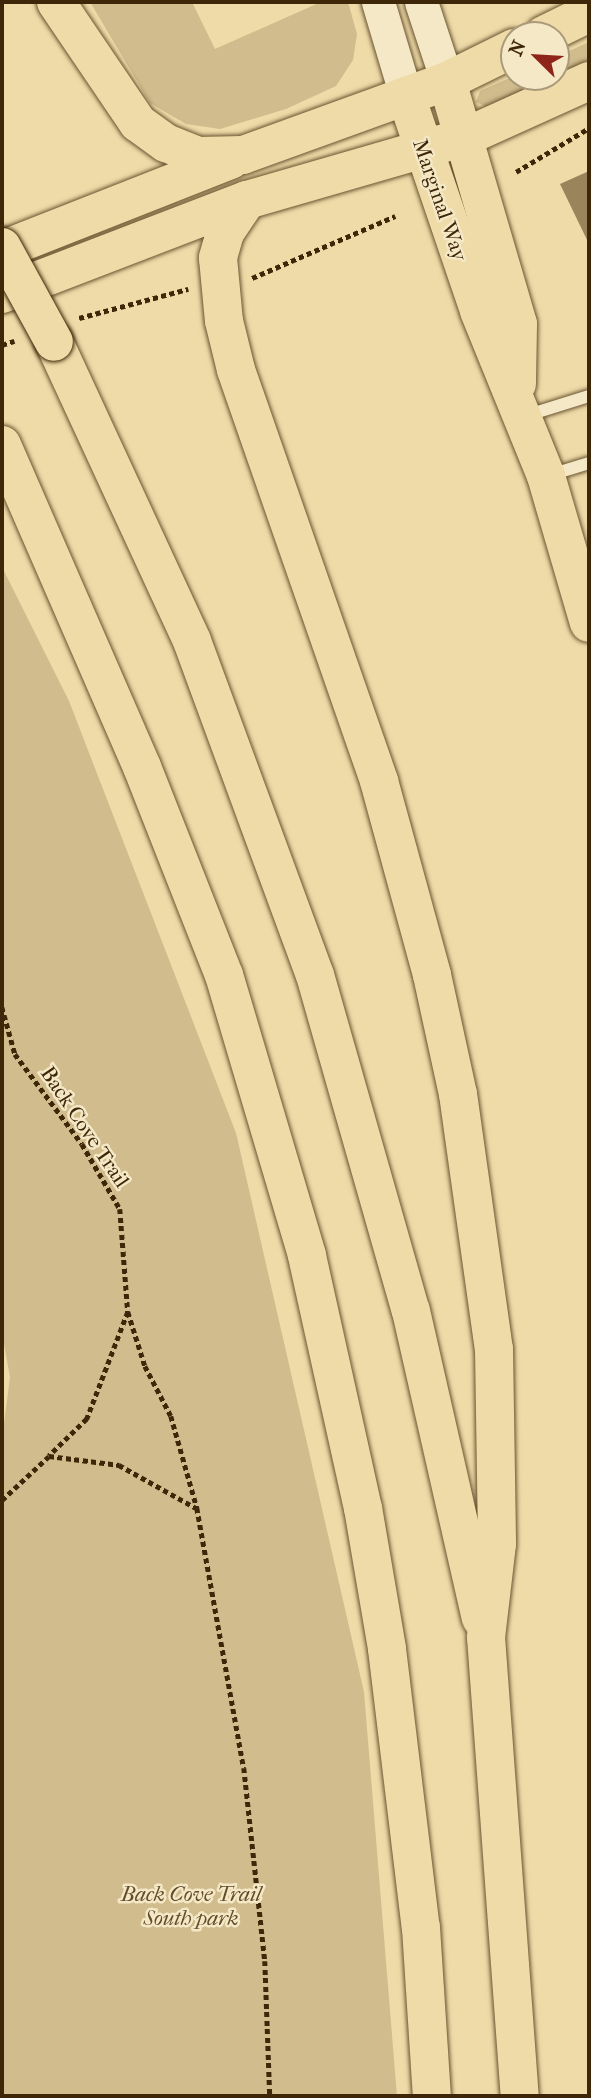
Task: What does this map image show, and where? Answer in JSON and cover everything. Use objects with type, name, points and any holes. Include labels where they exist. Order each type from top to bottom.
[{"type":"main road","points":[[57,2],[138,123],[166,143],[198,156],[243,155]]},
{"type":"main road","points":[[570,22],[589,13]]},
{"type":"main road","points":[[500,55],[447,81],[243,155],[2,248],[52,333],[192,641],[315,975],[404,1286],[486,1637],[520,2096]]},
{"type":"main road","name":"Marginal Way","points":[[447,81],[518,324],[521,404]]},
{"type":"main road","points":[[2,294],[247,200],[465,137],[589,81]]},
{"type":"main road","name":"Marginal Way","points":[[406,96],[479,311],[521,404],[546,476],[589,623]]},
{"type":"main road","points":[[247,200],[225,233],[218,258],[224,321],[236,370],[379,781],[432,975],[458,1094],[494,1349],[497,1544],[486,1637]]},
{"type":"main road","points":[[2,445],[54,570],[142,767],[224,975],[307,1256],[363,1508],[387,1649],[421,1928],[432,2096]]},
{"type":"main road","points":[[2,486],[54,570]]},
{"type":"street","name":"Marginal Way","points":[[378,2],[406,96]]},
{"type":"street","name":"Marginal Way","points":[[421,2],[447,81]]},
{"type":"lane","points":[[521,404],[589,396]]},
{"type":"lane","points":[[546,476],[589,463]]},
{"type":"path","points":[[516,172],[589,128]]},
{"type":"path","points":[[255,277],[395,216]]},
{"type":"path","points":[[2,345],[52,333],[186,289]]},
{"type":"path","name":"Back Cove Trail","points":[[2,1007],[15,1054],[82,1144],[120,1209],[128,1312],[87,1419],[2,1500]]},
{"type":"path","points":[[128,1312],[145,1366],[171,1416],[197,1508],[244,1768],[265,1962],[270,2096]]},
{"type":"path","points":[[49,1456],[119,1465],[197,1508]]},
{"type":"green space","points":[[90,2],[192,2],[215,49],[321,2],[348,2],[357,34],[353,60],[336,86],[286,109],[220,129],[186,124],[150,103]]},
{"type":"green space","points":[[589,42],[589,60],[570,69],[570,51]]},
{"type":"green space","points":[[500,82],[500,91],[523,91],[487,107],[476,102],[480,91]]},
{"type":"green space","name":"Back Cove Trail South park","points":[[2,567],[69,701],[236,1133],[364,1692],[397,2096],[2,2096],[2,1439],[10,1377],[2,1333]]},
{"type":"building","points":[[589,171],[589,244],[560,184]]}]
